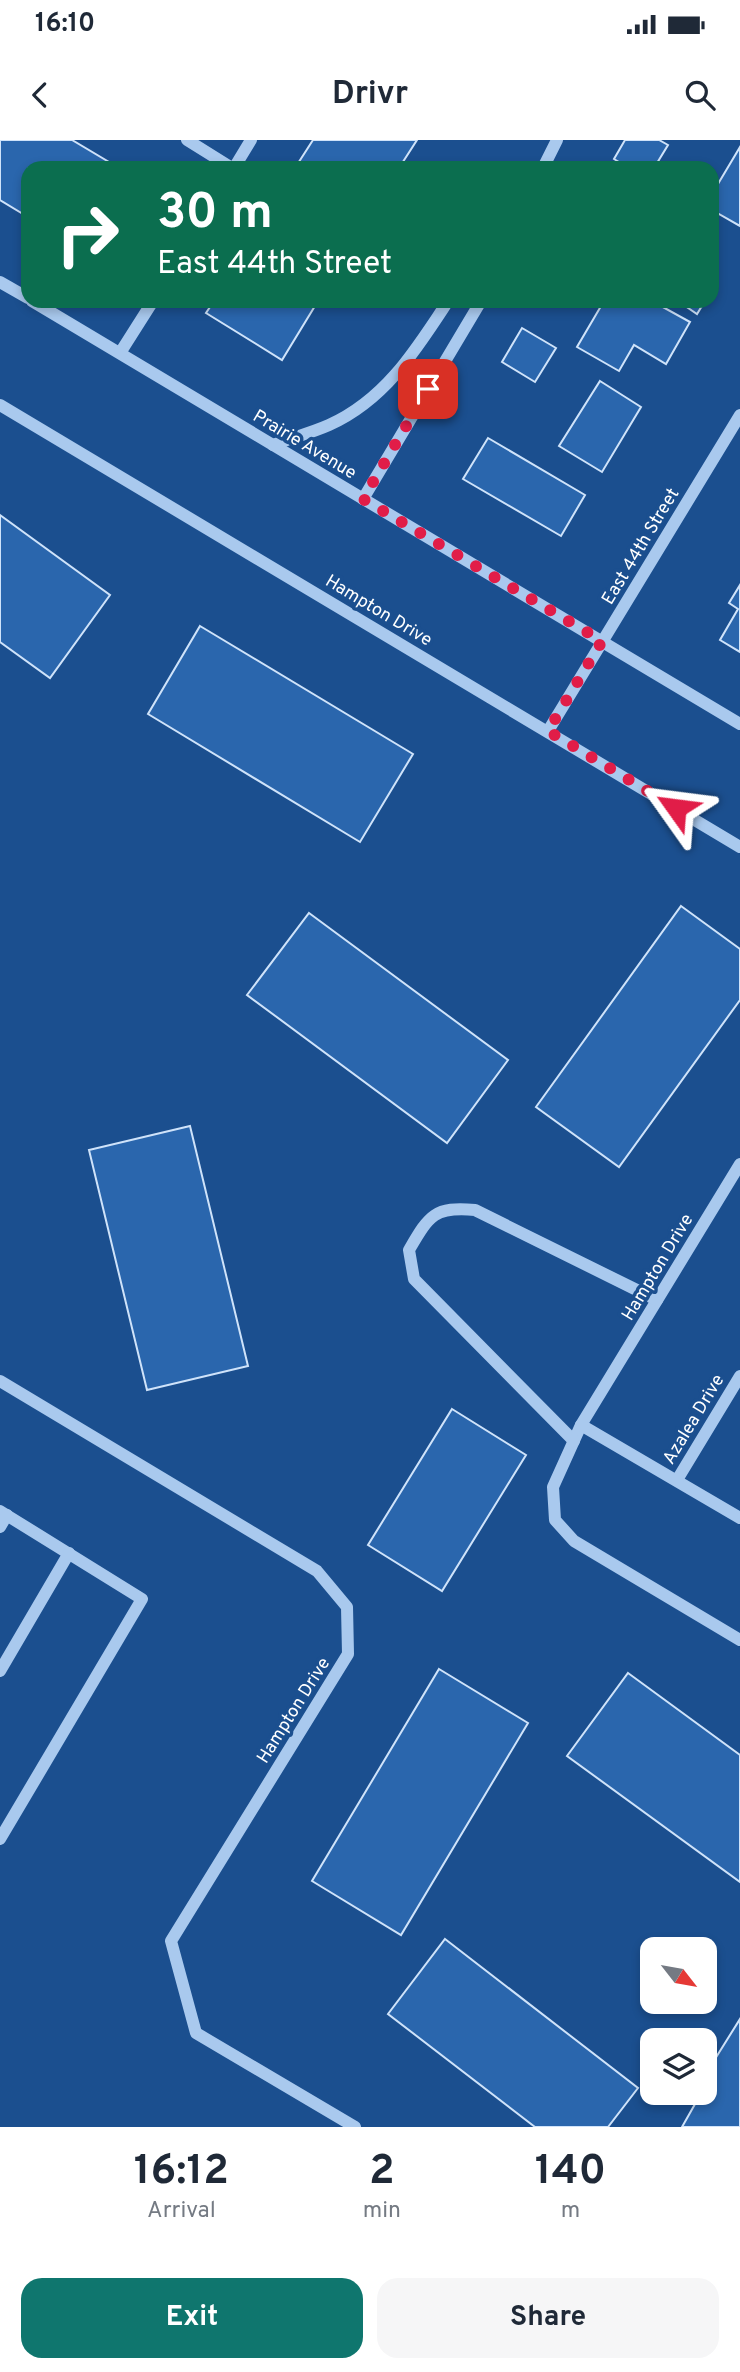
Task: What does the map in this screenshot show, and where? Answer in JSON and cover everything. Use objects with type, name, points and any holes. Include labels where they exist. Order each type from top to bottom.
[{"type":"street","points":[[187,140],[222,161]]},
{"type":"street","points":[[237,161],[250,140]]},
{"type":"street","points":[[546,161],[557,140]]},
{"type":"street","points":[[0,282],[21,294]]},
{"type":"street","name":"Prairie Avenue","points":[[45,308],[740,724]]},
{"type":"street","points":[[120,353],[149,308]]},
{"type":"street","points":[[273,445],[330,425],[364,404],[396,376],[443,308]]},
{"type":"street","points":[[363,499],[477,308]]},
{"type":"street","name":"Hampton Drive","points":[[0,405],[740,847]]},
{"type":"street","name":"East 44th Street","points":[[548,731],[740,415]]},
{"type":"street","name":"Hampton Drive","points":[[740,1164],[581,1425],[553,1487],[555,1520],[574,1541],[740,1640]]},
{"type":"street","points":[[574,1441],[414,1279],[409,1250],[426,1221],[451,1208],[475,1210],[657,1300]]},
{"type":"street","name":"Azalea Drive","points":[[677,1480],[740,1376]]},
{"type":"street","name":"Hampton Drive","points":[[0,1381],[317,1571],[347,1607],[348,1654],[171,1941],[196,2034],[355,2127]]},
{"type":"street","points":[[581,1425],[740,1518]]},
{"type":"street","points":[[0,1527],[4,1513],[142,1598],[1,1834]]},
{"type":"street","points":[[0,1671],[69,1553]]},
{"type":"building","points":[[0,140],[72,140],[107,161],[21,161],[21,213],[0,200]]},
{"type":"building","points":[[313,140],[417,140],[404,161],[300,161]]},
{"type":"building","points":[[625,140],[659,140],[668,145],[658,161],[614,159]]},
{"type":"building","points":[[740,147],[740,226],[719,214],[719,182]]},
{"type":"building","points":[[209,308],[314,308],[282,360],[206,313]]},
{"type":"building","points":[[600,308],[665,308],[690,322],[666,364],[634,345],[619,371],[577,347]]},
{"type":"building","points":[[688,308],[701,308],[697,314]]},
{"type":"building","points":[[522,328],[556,348],[535,382],[502,362]]},
{"type":"building","points":[[600,381],[641,407],[602,472],[559,446]]},
{"type":"building","points":[[488,438],[585,495],[561,536],[463,479]]},
{"type":"building","points":[[0,515],[110,595],[50,678],[0,642]]},
{"type":"building","points":[[740,585],[740,652],[720,640],[738,609],[729,603]]},
{"type":"building","points":[[200,626],[413,754],[360,842],[148,714]]},
{"type":"building","points":[[681,906],[740,949],[740,1000],[619,1167],[536,1107]]},
{"type":"building","points":[[309,913],[508,1060],[447,1143],[247,995]]},
{"type":"building","points":[[190,1126],[248,1366],[147,1390],[89,1150]]},
{"type":"building","points":[[452,1409],[526,1455],[442,1591],[368,1545]]},
{"type":"building","points":[[439,1669],[528,1723],[401,1935],[312,1881]]},
{"type":"building","points":[[628,1673],[740,1755],[740,1882],[567,1756]]},
{"type":"building","points":[[445,1939],[638,2088],[608,2127],[535,2127],[388,2014]]},
{"type":"building","points":[[740,2019],[740,2127],[682,2127],[694,2105],[717,2105],[717,2056]]},
{"type":"route","points":[[428,389],[363,499],[602,641],[548,731],[676,808]]}]
